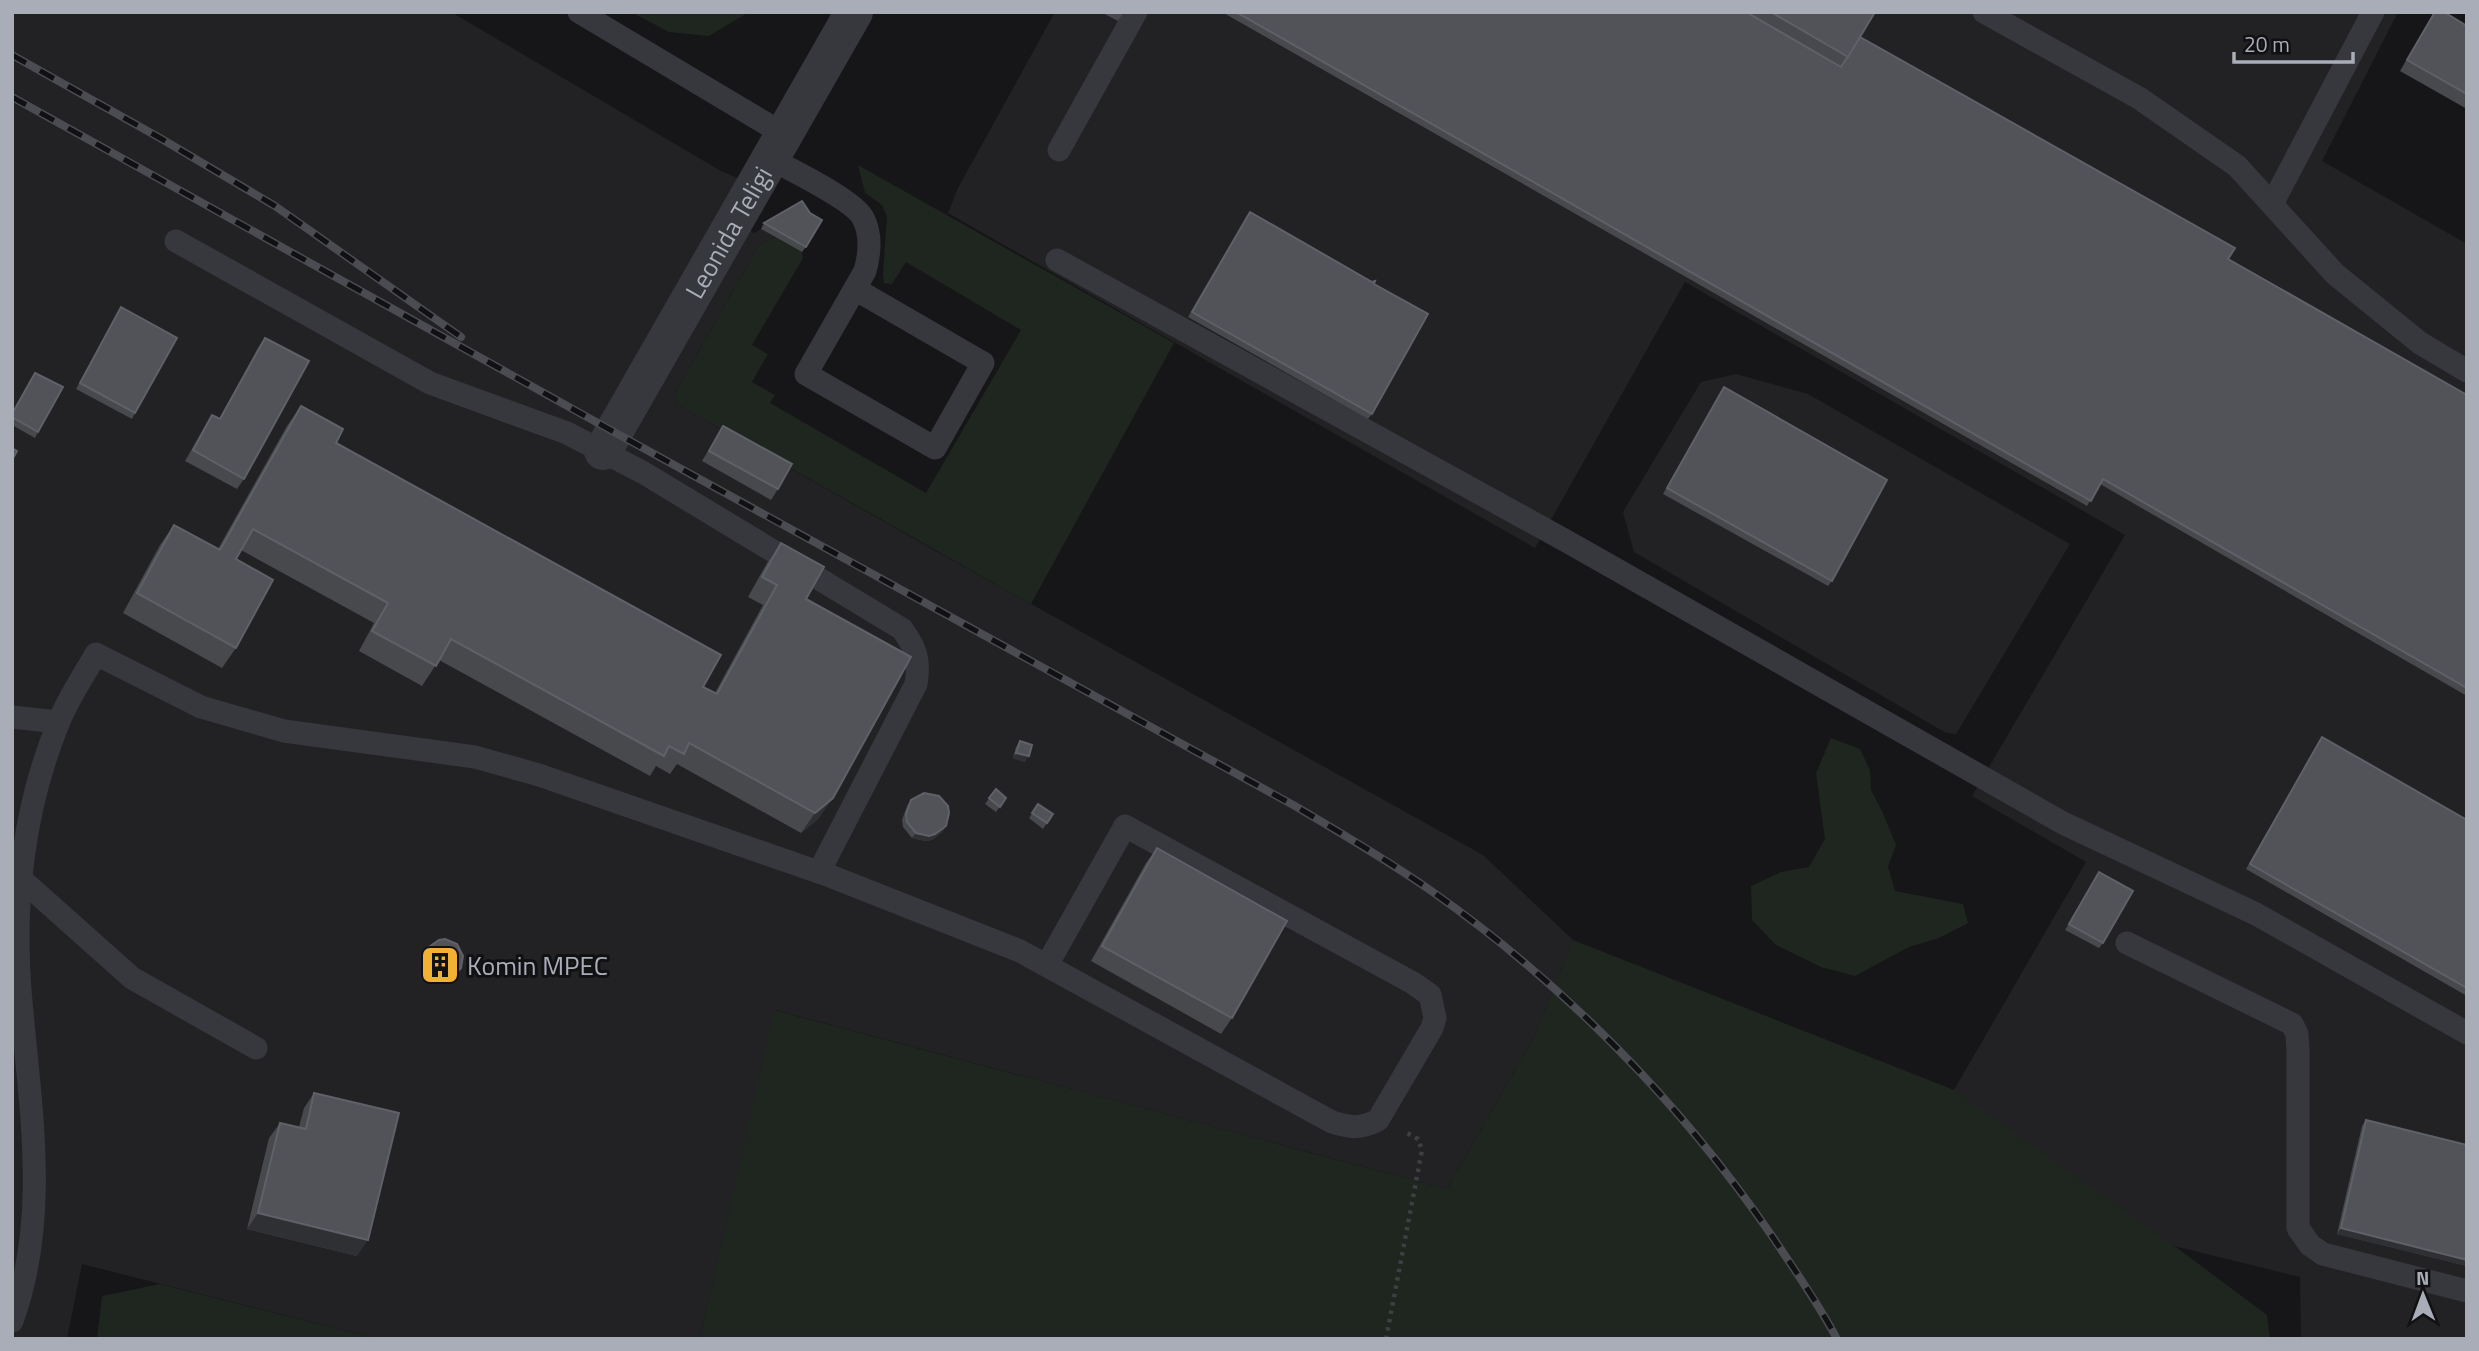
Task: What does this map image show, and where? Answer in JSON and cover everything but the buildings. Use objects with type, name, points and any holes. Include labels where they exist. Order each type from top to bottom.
[{"type":"street","name":"Leonida Teligi","points":[[603,451],[855,12]]},
{"type":"lane","points":[[579,12],[778,147],[862,216],[869,235],[870,254],[865,271],[806,374],[935,448],[984,363],[855,289]]},
{"type":"lane","points":[[1059,150],[1136,12]]},
{"type":"lane","points":[[1984,12],[2139,98],[2238,166],[2335,274],[2420,343],[2467,371]]},
{"type":"lane","points":[[2272,204],[2373,12]]},
{"type":"lane","points":[[176,241],[430,383],[567,433],[603,451],[902,629],[913,644],[919,667],[916,684],[819,872]]},
{"type":"lane","points":[[1057,260],[1568,542],[2063,823],[2256,914],[2467,1033]]},
{"type":"lane","points":[[12,1321],[22,1293],[31,1248],[35,1190],[35,1136],[20,987],[17,875],[30,806],[58,722],[96,654],[201,706],[284,731],[475,757],[539,775],[819,872],[1020,950],[1047,965],[1332,1122],[1352,1129],[1365,1127],[1378,1120],[1432,1028],[1435,1018],[1430,995],[1413,984],[1125,826],[1047,965]]},
{"type":"lane","points":[[12,717],[58,722]]},
{"type":"lane","points":[[17,875],[132,978],[256,1048]]},
{"type":"lane","points":[[2127,943],[2292,1024],[2297,1034],[2298,1051],[2298,1228],[2310,1245],[2323,1254],[2467,1291]]},
{"type":"path","points":[[1378,1120],[1418,1139],[1422,1150],[1386,1339]]},
{"type":"shaded area","points":[[12,12],[451,12],[721,171],[742,180],[722,215],[754,233],[761,229],[775,237],[758,247],[675,393],[677,404],[1483,855],[1573,940],[1534,1037],[1447,1189],[775,1010],[700,1339],[378,1339],[82,1264],[67,1339],[12,1339]]},
{"type":"shaded area","points":[[631,12],[749,12],[709,36],[669,32]]},
{"type":"shaded area","points":[[1055,12],[2398,12],[2322,161],[2467,244],[2467,1339],[2301,1339],[2300,1277],[1991,1201],[1954,1090],[2086,862],[1972,796],[2125,535],[1685,282],[1535,548],[948,213],[958,188]]},
{"type":"shaded area","points":[[858,165],[1174,343],[1031,604],[677,404],[675,393],[758,247],[775,237],[802,252],[803,258],[752,345],[768,354],[752,382],[775,395],[770,403],[926,493],[1021,330],[906,262],[892,284],[884,283],[887,217],[882,205],[865,193]]},
{"type":"shaded area","points":[[1736,374],[1808,394],[2070,544],[1956,734],[1946,733],[1634,552],[1623,512],[1701,382]]},
{"type":"shaded area","points":[[1831,738],[1860,749],[1870,770],[1871,790],[1896,845],[1888,867],[1895,891],[1963,904],[1968,923],[1939,938],[1909,947],[1855,976],[1821,967],[1776,945],[1752,920],[1751,886],[1781,872],[1809,867],[1825,839],[1816,773]]},
{"type":"shaded area","points":[[1573,940],[1954,1090],[2267,1315],[2270,1339],[700,1339],[774,1010],[1447,1189],[1534,1037]]},
{"type":"shaded area","points":[[160,1284],[378,1339],[97,1339],[102,1296]]},
{"type":"railway","points":[[12,55],[275,206],[461,337]]},
{"type":"railway","points":[[12,97],[1295,806],[1414,879],[1527,964],[1572,1005],[1658,1092],[1736,1186],[1772,1236],[1837,1339]]},
{"type":"place","name":"Komin MPEC","points":[[440,965]]}]
